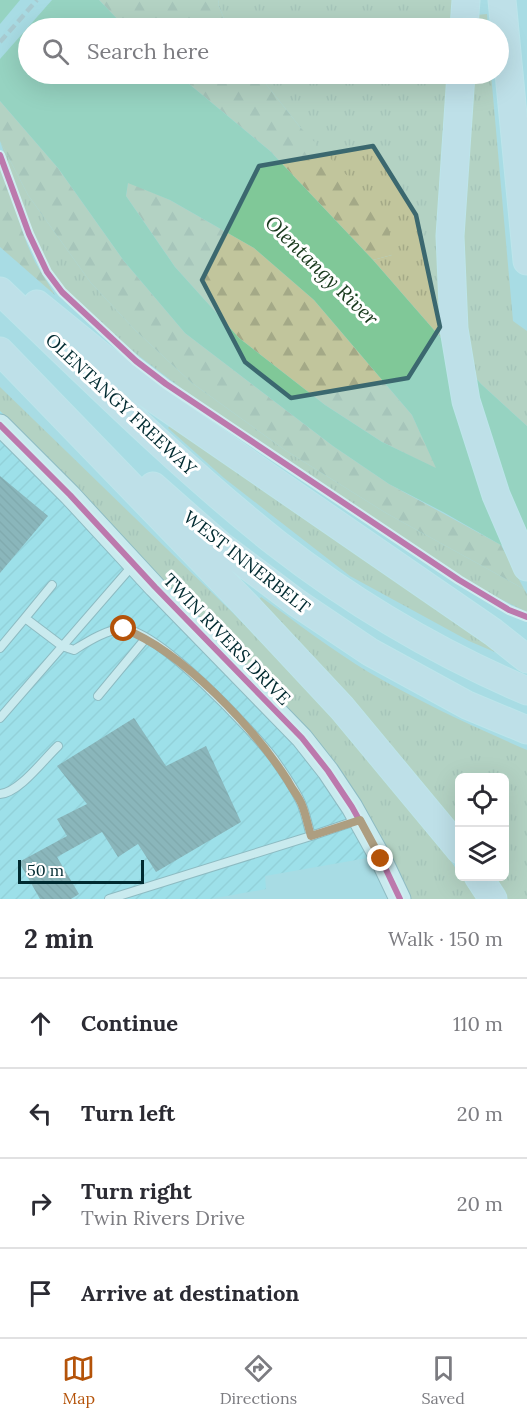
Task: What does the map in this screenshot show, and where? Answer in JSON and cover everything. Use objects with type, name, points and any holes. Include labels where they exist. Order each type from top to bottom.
[{"type":"highway","points":[[465,18],[466,0]]},
{"type":"highway","points":[[502,0],[504,18]]},
{"type":"highway","points":[[509,73],[527,261]]},
{"type":"highway","points":[[460,84],[450,236],[454,329],[466,401],[496,495],[527,567]]},
{"type":"highway","points":[[0,275],[149,395],[493,632],[527,659]]},
{"type":"highway","name":"OLENTANGY FREEWAY","points":[[0,291],[158,441],[243,516]]},
{"type":"highway","name":"WEST INNERBELT","points":[[0,345],[133,469],[212,537],[297,603],[380,657],[467,705],[527,730]]},
{"type":"highway","points":[[0,351],[234,592],[342,708],[455,845]]},
{"type":"highway","name":"WEST INNERBELT","points":[[243,516],[278,544],[389,621],[483,672],[527,691]]},
{"type":"highway","points":[[481,881],[493,899]]},
{"type":"main road","name":"TWIN RIVERS DRIVE","points":[[0,425],[302,738],[328,771],[360,820],[400,899]]},
{"type":"lane","points":[[0,718],[134,564]]},
{"type":"lane","points":[[0,648],[52,585]]},
{"type":"lane","points":[[25,618],[62,646],[74,650],[94,638],[124,629],[146,638],[190,670],[254,735],[274,759],[301,804],[311,836]]},
{"type":"lane","points":[[98,696],[146,638]]},
{"type":"lane","points":[[0,795],[17,787],[58,746]]},
{"type":"lane","points":[[109,899],[360,820]]},
{"type":"highlighted area","points":[[373,146],[416,215],[440,327],[408,378],[291,398],[245,362],[202,280],[259,166]]},
{"type":"shaded area","points":[[0,411],[273,691],[317,741],[346,779],[390,854],[265,876],[266,889],[210,899],[0,899]]},
{"type":"green space","points":[[99,0],[219,0],[218,4],[224,18],[116,18]]},
{"type":"green space","points":[[219,0],[453,0],[452,18],[224,18],[218,4]]},
{"type":"green space","points":[[487,14],[487,18],[476,18],[476,15]]},
{"type":"green space","points":[[189,84],[266,84],[300,127],[388,218],[392,255],[373,260],[270,151]]},
{"type":"green space","points":[[266,84],[447,84],[442,142],[438,252],[463,208],[470,84],[492,84],[513,321],[527,331],[527,426],[481,384],[373,260],[392,255],[300,127]]},
{"type":"green space","points":[[0,101],[58,168],[124,261],[185,333],[333,446],[389,484],[501,545],[524,589],[386,513],[285,450],[192,383],[136,331],[91,283],[28,195],[0,141]]},
{"type":"green space","points":[[0,141],[28,195],[91,283],[136,331],[192,383],[285,450],[386,513],[524,589],[527,594],[527,612],[480,589],[312,478],[181,388],[95,319],[61,285],[46,264],[29,224]]},
{"type":"green space","points":[[0,164],[27,244],[55,295],[0,247]]},
{"type":"green space","points":[[128,182],[170,200],[254,248],[314,300],[412,415],[437,469],[382,442],[325,405],[239,338],[175,267],[126,196]]},
{"type":"green space","points":[[0,387],[233,613],[353,737],[429,830],[455,867],[455,881],[465,881],[478,899],[411,899],[368,815],[334,765],[295,716],[199,619],[73,483],[0,411]]},
{"type":"green space","points":[[172,423],[516,661],[469,641],[350,576],[224,478],[168,428]]},
{"type":"green space","points":[[261,597],[328,646],[370,673],[447,714],[527,750],[527,899],[504,899],[492,881],[509,881],[509,773],[455,773],[455,828],[387,741],[256,603]]},
{"type":"water","name":"Olentangy River","points":[[0,0],[99,0],[116,18],[18,18],[18,84],[189,84],[270,151],[373,260],[481,384],[527,426],[527,560],[389,484],[333,446],[185,333],[124,261],[58,168],[0,101]],"holes":[[[128,183],[170,200],[254,248],[314,300],[412,415],[436,468],[382,442],[325,405],[239,338],[175,267],[126,196]]]},
{"type":"pier","points":[[20,0],[52,0],[36,18],[18,18],[18,39],[0,59],[0,24]]},
{"type":"building","points":[[0,476],[48,516],[0,573]]},
{"type":"building","points":[[134,718],[166,766],[206,746],[241,822],[156,872],[138,844],[118,857],[102,832],[57,857],[79,894],[71,899],[40,899],[19,862],[67,836],[57,819],[87,804],[57,766]]},
{"type":"railway","points":[[21,18],[37,0]]},
{"type":"railway","points":[[0,42],[18,22]]},
{"type":"cycle path","points":[[0,155],[29,234],[47,272],[62,292],[136,361],[166,384],[459,580],[509,610],[527,617]]},
{"type":"cycle path","points":[[0,425],[302,738],[352,807],[400,899]]},
{"type":"route","points":[[124,629],[144,636],[190,670],[247,726],[274,759],[301,804],[311,836],[360,820],[381,859]]}]
